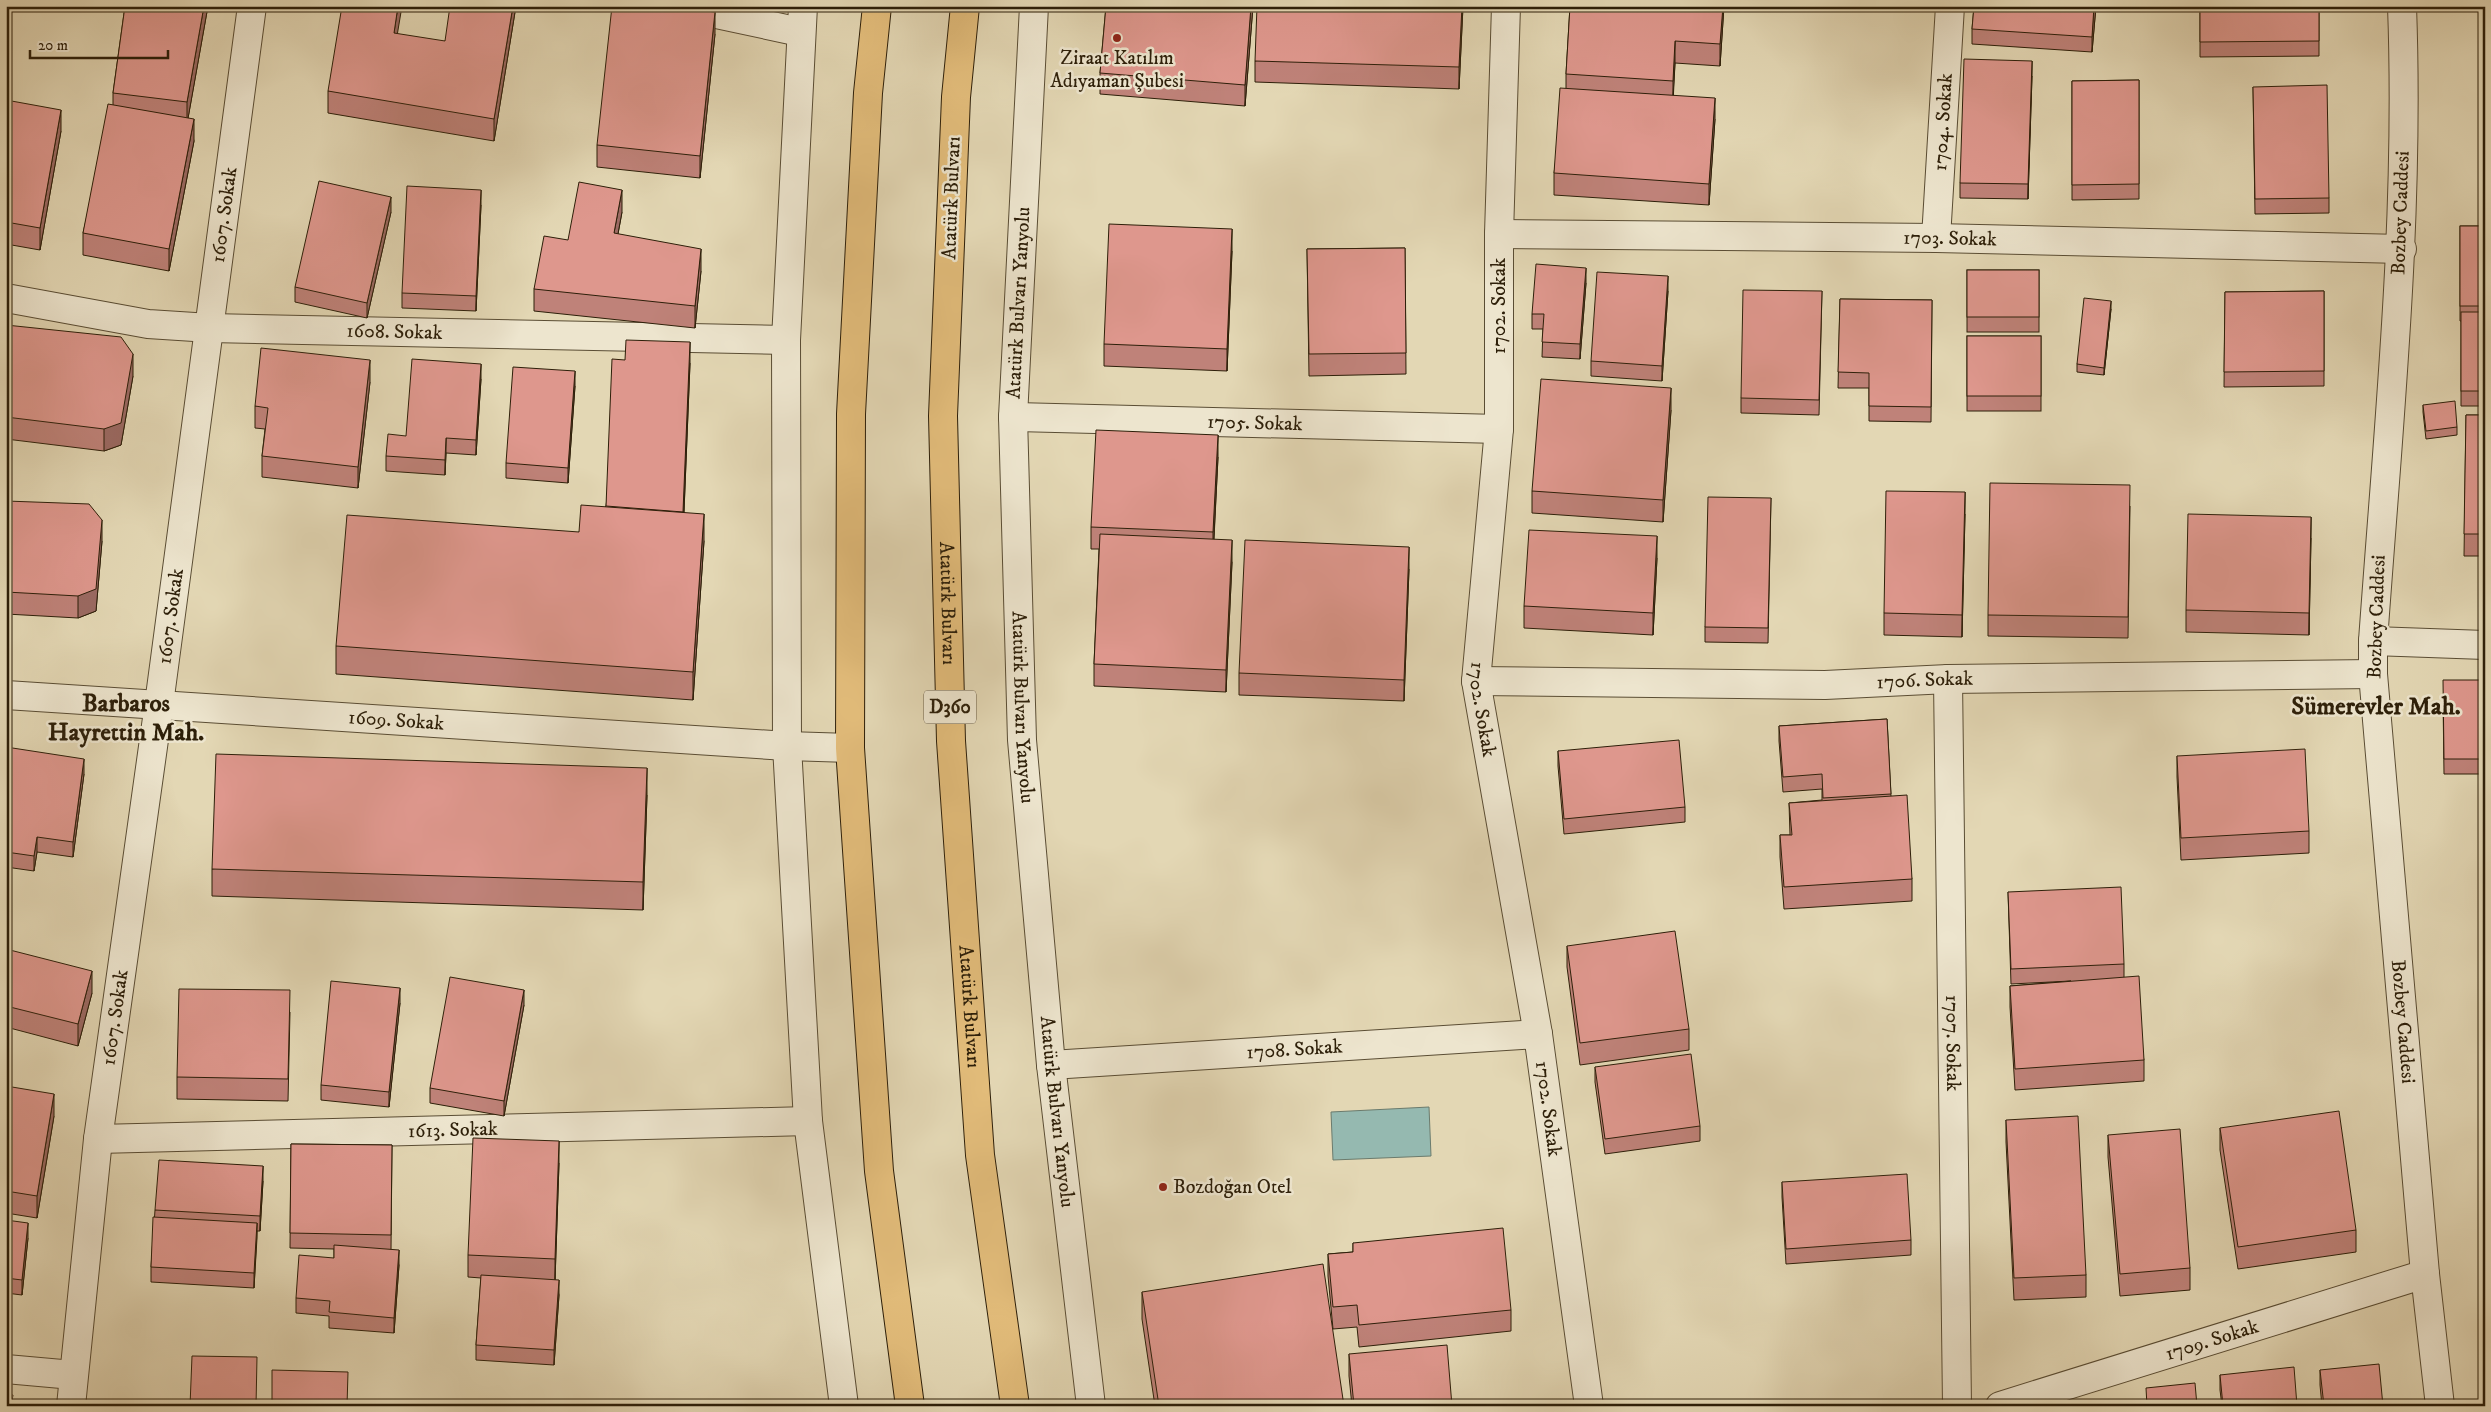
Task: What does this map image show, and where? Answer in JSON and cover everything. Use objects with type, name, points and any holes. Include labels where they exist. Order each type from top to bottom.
[{"type":"highway","points":[[877,6],[868,93],[851,414],[850,748],[879,1171],[910,1406]]},
{"type":"highway","name":"Atatürk Bulvarı","points":[[965,6],[956,97],[943,416],[951,741],[980,1155],[1015,1406]]},
{"type":"street","name":"1607. Sokak","points":[[71,1406],[98,1139],[159,704],[252,6]]},
{"type":"street","points":[[680,6],[802,19],[786,340],[787,746],[808,1121],[844,1406]]},
{"type":"street","name":"Atatürk Bulvarı Yanyolu","points":[[1034,6],[1013,417],[1022,740],[1051,1065],[1091,1406]]},
{"type":"street","name":"1702. Sokak","points":[[1506,6],[1499,234],[1499,429],[1476,681],[1538,1034],[1589,1406]]},
{"type":"street","name":"1704. Sokak","points":[[1936,238],[1950,6]]},
{"type":"street","name":"Bozbey Caddesi","points":[[2402,6],[2405,83],[2402,249],[2373,641],[2373,674],[2425,1274],[2440,1406]]},
{"type":"street","name":"1703. Sokak","points":[[1499,234],[1936,238],[2402,249]]},
{"type":"street","name":"1608. Sokak","points":[[6,298],[148,324],[210,328],[786,340]]},
{"type":"street","name":"1705. Sokak","points":[[1013,417],[1499,429]]},
{"type":"street","points":[[2373,641],[2485,645]]},
{"type":"street","name":"1706. Sokak","points":[[1476,681],[1825,685],[1948,679],[2373,674]]},
{"type":"street","name":"1707. Sokak","points":[[1948,679],[1956,1406]]},
{"type":"street","name":"1609. Sokak","points":[[6,694],[787,746],[850,748]]},
{"type":"street","name":"1708. Sokak","points":[[1051,1065],[1538,1034]]},
{"type":"street","name":"1613. Sokak","points":[[98,1139],[808,1121]]},
{"type":"street","name":"1709. Sokak","points":[[2000,1406],[2425,1274]]},
{"type":"street","points":[[6,1369],[73,1375]]},
{"type":"water","points":[[1429,1107],[1431,1156],[1333,1160],[1331,1112]]},
{"type":"building","points":[[125,6],[204,6],[187,102],[113,93]]},
{"type":"building","points":[[342,6],[398,6],[394,33],[445,41],[450,6],[513,6],[494,119],[328,91]]},
{"type":"building","points":[[612,6],[656,6],[715,12],[700,156],[597,145]]},
{"type":"building","points":[[1106,6],[1251,6],[1245,85],[1100,73]]},
{"type":"building","points":[[1257,6],[1462,6],[1459,67],[1255,61]]},
{"type":"building","points":[[1570,6],[1723,6],[1720,44],[1675,41],[1673,81],[1566,74]]},
{"type":"building","points":[[1974,6],[2094,6],[2092,37],[1972,29]]},
{"type":"building","points":[[2200,6],[2319,6],[2319,41],[2200,42]]},
{"type":"building","points":[[1964,59],[2032,61],[2028,184],[1960,183]]},
{"type":"building","points":[[2139,80],[2139,184],[2072,185],[2072,81]]},
{"type":"building","points":[[2327,85],[2329,198],[2255,199],[2253,87]]},
{"type":"building","points":[[1560,88],[1715,98],[1709,184],[1554,173]]},
{"type":"building","points":[[6,100],[61,110],[40,228],[6,222]]},
{"type":"building","points":[[108,104],[194,119],[169,249],[83,233]]},
{"type":"building","points":[[319,181],[391,197],[367,303],[295,287]]},
{"type":"building","points":[[579,182],[622,190],[614,233],[701,249],[695,306],[534,289],[544,236],[568,240]]},
{"type":"building","points":[[407,186],[481,190],[476,296],[402,293]]},
{"type":"building","points":[[1109,224],[1232,229],[1227,349],[1104,344]]},
{"type":"building","points":[[2460,226],[2485,226],[2485,306],[2460,306]]},
{"type":"building","points":[[1405,248],[1406,353],[1309,354],[1307,249]]},
{"type":"building","points":[[1536,264],[1586,268],[1580,344],[1542,342],[1544,314],[1532,314]]},
{"type":"building","points":[[1967,270],[2039,270],[2039,317],[1967,317]]},
{"type":"building","points":[[1597,272],[1668,276],[1662,366],[1591,361]]},
{"type":"building","points":[[1743,290],[1822,291],[1819,400],[1741,398]]},
{"type":"building","points":[[2324,291],[2324,371],[2224,372],[2225,292]]},
{"type":"building","points":[[2084,298],[2111,301],[2104,368],[2077,364]]},
{"type":"building","points":[[1840,299],[1932,300],[1931,407],[1869,406],[1869,373],[1838,372]]},
{"type":"building","points":[[2461,312],[2485,312],[2485,391],[2461,391]]},
{"type":"building","points":[[6,325],[121,337],[133,354],[121,423],[104,429],[6,417]]},
{"type":"building","points":[[1967,336],[2041,336],[2041,396],[1967,396]]},
{"type":"building","points":[[626,340],[690,342],[683,512],[606,506],[612,359],[625,360]]},
{"type":"building","points":[[261,348],[370,360],[358,467],[262,456],[268,408],[255,406]]},
{"type":"building","points":[[412,359],[481,364],[476,440],[446,438],[445,460],[386,456],[388,434],[406,436]]},
{"type":"building","points":[[513,367],[575,371],[568,468],[506,463]]},
{"type":"building","points":[[1541,379],[1671,388],[1663,500],[1532,491]]},
{"type":"building","points":[[2455,401],[2457,427],[2426,431],[2423,405]]},
{"type":"building","points":[[2466,415],[2485,415],[2485,534],[2464,534]]},
{"type":"building","points":[[1096,430],[1218,435],[1213,532],[1091,527]]},
{"type":"building","points":[[1990,483],[2130,485],[2128,617],[1988,615]]},
{"type":"building","points":[[1886,491],[1965,492],[1962,615],[1884,613]]},
{"type":"building","points":[[1708,497],[1771,498],[1768,628],[1705,627]]},
{"type":"building","points":[[6,501],[89,504],[102,520],[96,589],[78,596],[6,592]]},
{"type":"building","points":[[581,505],[704,514],[693,672],[336,646],[347,515],[579,532]]},
{"type":"building","points":[[2188,514],[2311,517],[2309,613],[2186,610]]},
{"type":"building","points":[[1529,530],[1657,536],[1653,613],[1524,606]]},
{"type":"building","points":[[1100,534],[1232,540],[1226,670],[1094,664]]},
{"type":"building","points":[[1245,540],[1409,547],[1404,680],[1239,673]]},
{"type":"building","points":[[2443,680],[2485,680],[2485,759],[2444,759]]},
{"type":"building","points":[[1887,719],[1891,794],[1823,798],[1822,774],[1783,777],[1779,726]]},
{"type":"building","points":[[1679,740],[1685,807],[1564,819],[1558,751]]},
{"type":"building","points":[[6,747],[84,759],[73,842],[37,837],[34,856],[6,852]]},
{"type":"building","points":[[2305,749],[2309,831],[2181,838],[2177,756]]},
{"type":"building","points":[[216,754],[647,768],[643,882],[212,869]]},
{"type":"building","points":[[1907,795],[1912,879],[1784,887],[1780,835],[1792,835],[1789,803]]},
{"type":"building","points":[[2121,887],[2124,964],[2011,969],[2008,892]]},
{"type":"building","points":[[1675,931],[1689,1029],[1580,1043],[1567,946]]},
{"type":"building","points":[[6,949],[92,971],[78,1024],[6,1006]]},
{"type":"building","points":[[2139,976],[2144,1060],[2015,1069],[2010,986]]},
{"type":"building","points":[[450,977],[524,990],[504,1101],[430,1088]]},
{"type":"building","points":[[331,981],[400,988],[389,1092],[321,1085]]},
{"type":"building","points":[[179,989],[290,990],[288,1079],[177,1077]]},
{"type":"building","points":[[1691,1054],[1700,1126],[1605,1139],[1595,1067]]},
{"type":"building","points":[[6,1086],[54,1094],[37,1196],[6,1191]]},
{"type":"building","points":[[2339,1111],[2356,1230],[2238,1247],[2220,1128]]},
{"type":"building","points":[[2078,1116],[2086,1275],[2014,1278],[2006,1120]]},
{"type":"building","points":[[2180,1129],[2190,1268],[2120,1274],[2108,1135]]},
{"type":"building","points":[[473,1138],[559,1141],[555,1259],[468,1255]]},
{"type":"building","points":[[291,1144],[392,1145],[391,1235],[290,1233]]},
{"type":"building","points":[[159,1160],[263,1166],[260,1216],[155,1210]]},
{"type":"building","points":[[1907,1174],[1911,1240],[1786,1249],[1782,1182]]},
{"type":"building","points":[[153,1217],[257,1223],[254,1273],[151,1267]]},
{"type":"building","points":[[6,1220],[28,1223],[22,1280],[6,1278]]},
{"type":"building","points":[[1503,1228],[1511,1310],[1359,1325],[1357,1305],[1333,1307],[1328,1254],[1353,1252],[1353,1243]]},
{"type":"building","points":[[334,1245],[399,1250],[394,1318],[329,1312],[330,1301],[296,1298],[299,1255],[334,1258]]},
{"type":"building","points":[[1323,1264],[1344,1406],[1159,1406],[1142,1292]]},
{"type":"building","points":[[481,1275],[559,1280],[554,1350],[476,1345]]},
{"type":"building","points":[[1447,1345],[1452,1406],[1354,1406],[1349,1354]]},
{"type":"building","points":[[192,1356],[257,1357],[256,1406],[190,1406]]},
{"type":"building","points":[[2379,1364],[2383,1406],[2324,1406],[2320,1370]]},
{"type":"building","points":[[2294,1367],[2297,1406],[2223,1406],[2220,1375]]},
{"type":"building","points":[[272,1370],[348,1372],[347,1406],[272,1406]]},
{"type":"building","points":[[2195,1383],[2197,1406],[2147,1406],[2146,1388]]},
{"type":"building","points":[[6,1394],[13,1395],[11,1406],[6,1406]]},
{"type":"place","name":"Ziraat Katılım Adıyaman Şubesi","points":[[1117,38]]},
{"type":"place","name":"Bozdoğan Otel","points":[[1163,1187]]},
{"type":"district","name":"Sümerevler Mah.","points":[[2376,706]]},
{"type":"district","name":"Barbaros Hayrettin Mah.","points":[[126,718]]}]
